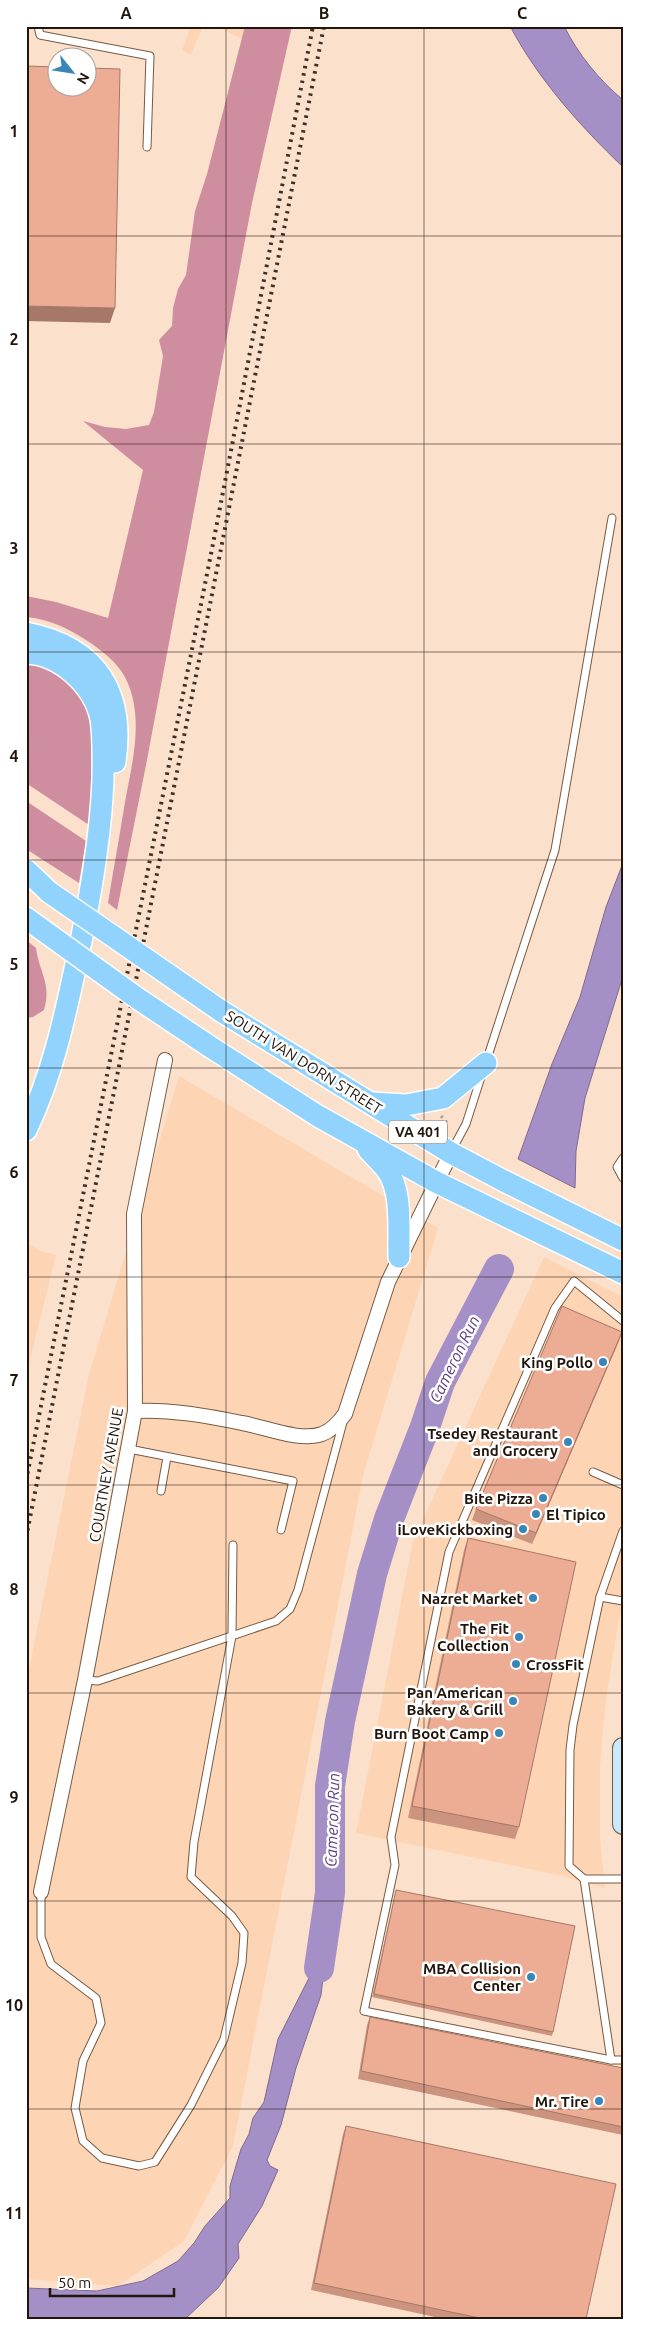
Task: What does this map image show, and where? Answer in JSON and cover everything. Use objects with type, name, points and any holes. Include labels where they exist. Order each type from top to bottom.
[{"type":"main road","points":[[26,633],[60,643],[81,656],[98,673],[114,704],[118,722],[117,753],[112,783],[101,824],[91,891],[63,1026],[51,1071],[40,1102],[26,1130]]},
{"type":"main road","points":[[26,653],[45,656],[61,663],[75,674],[96,705],[101,717],[102,734],[101,824]]},
{"type":"main road","points":[[26,870],[49,892]]},
{"type":"main road","name":"SOUTH VAN DORN STREET","points":[[26,876],[221,1010],[451,1153],[623,1240]]},
{"type":"main road","name":"VA 401","points":[[26,918],[137,998],[275,1090],[436,1182],[623,1274]]},
{"type":"main road","points":[[368,1102],[406,1104],[442,1098],[486,1063]]},
{"type":"main road","points":[[357,1136],[387,1170],[392,1181],[397,1210],[399,1257]]},
{"type":"main road","points":[[623,1748],[623,1824]]},
{"type":"street","name":"COURTNEY AVENUE","points":[[41,1892],[85,1680],[135,1411],[134,1214],[165,1060]]},
{"type":"street","points":[[135,1411],[160,1410],[243,1423],[297,1436],[322,1434],[336,1425],[345,1414],[388,1282],[451,1153]]},
{"type":"lane","points":[[38,26],[40,35],[150,56],[147,147]]},
{"type":"lane","points":[[451,1153],[466,1124],[555,850],[612,518]]},
{"type":"lane","points":[[623,1158],[617,1167],[623,1178]]},
{"type":"lane","points":[[623,1321],[574,1281],[555,1308],[449,1552],[391,1837],[395,1865],[364,2011],[611,2060],[623,2060]]},
{"type":"lane","points":[[85,1680],[98,1681],[276,1621],[290,1608],[298,1590],[345,1414]]},
{"type":"lane","points":[[129,1449],[293,1481],[281,1530]]},
{"type":"lane","points":[[161,1491],[167,1457]]},
{"type":"lane","points":[[593,1472],[623,1485]]},
{"type":"lane","points":[[623,1531],[600,1597],[573,1725],[570,1750],[569,1866],[584,1878],[623,1878]]},
{"type":"lane","points":[[41,1892],[40,1937],[51,1964],[96,1998],[101,2023],[83,2061],[75,2108],[83,2141],[102,2158],[139,2166],[155,2162],[191,2105],[224,2039],[242,1963],[244,1934],[232,1916],[191,1877],[194,1842],[232,1636],[233,1545]]},
{"type":"lane","points":[[600,1597],[623,1602]]},
{"type":"lane","points":[[584,1878],[611,2060]]},
{"type":"shaded area","points":[[191,26],[203,26],[191,55],[182,50]]},
{"type":"shaded area","points":[[216,26],[277,26],[272,54]]},
{"type":"shaded area","points":[[245,26],[292,26],[252,203],[117,910],[108,903],[135,742],[135,709],[131,693],[122,671],[97,647],[58,625],[26,617],[26,596],[56,602],[108,618],[143,470],[83,421],[105,427],[126,429],[149,425],[154,412],[163,356],[159,340],[172,326],[173,308],[178,289],[186,275],[195,211],[207,174]]},
{"type":"shaded area","points":[[510,26],[564,26],[590,66],[623,100],[623,167],[561,101],[533,65]]},
{"type":"shaded area","points":[[26,663],[45,667],[61,675],[83,699],[89,711],[94,742],[94,760],[89,825],[26,783]]},
{"type":"shaded area","points":[[26,801],[86,841],[79,883],[26,849]]},
{"type":"shaded area","points":[[623,863],[623,976],[585,1098],[576,1151],[575,1188],[518,1159],[552,1064],[580,997],[606,907]]},
{"type":"shaded area","points":[[26,940],[36,948],[47,993],[44,1010],[33,1017],[26,1018]]},
{"type":"shaded area","points":[[179,1076],[438,1228],[363,1476],[233,2146],[184,2241],[118,2286],[26,2279],[26,1684],[89,1374]]},
{"type":"shaded area","points":[[26,1243],[40,1251],[56,1255],[26,1376]]},
{"type":"shaded area","points":[[544,1257],[623,1297],[623,1607],[619,1619],[606,1698],[600,1766],[600,1837],[605,1888],[563,1876],[356,1833],[413,1541]]},
{"type":"shaded area","points":[[324,1927],[326,1953],[321,1995],[296,2068],[281,2125],[267,2160],[270,2166],[278,2170],[262,2206],[238,2244],[239,2258],[218,2288],[185,2319],[26,2319],[26,2288],[97,2291],[143,2281],[178,2261],[230,2198],[230,2186],[241,2149],[249,2134],[253,2118],[264,2102],[278,2039],[310,1976]]},
{"type":"building","points":[[26,66],[48,67],[48,98],[98,98],[98,68],[120,69],[115,308],[26,306]]},
{"type":"building","points":[[562,1306],[622,1332],[536,1533],[476,1509]]},
{"type":"building","points":[[468,1538],[576,1562],[519,1827],[412,1806]]},
{"type":"building","points":[[396,1890],[575,1926],[553,2032],[374,1994]]},
{"type":"building","points":[[370,2017],[623,2068],[623,2127],[361,2071]]},
{"type":"building","points":[[346,2126],[616,2184],[586,2319],[484,2319],[314,2283]]},
{"type":"waterway","name":"Cameron Run","points":[[319,1968],[330,1893],[330,1786],[340,1721],[372,1574],[389,1519],[425,1427],[440,1382],[499,1269]]},
{"type":"railway","points":[[26,1481],[212,549],[313,26]]},
{"type":"railway","points":[[26,1538],[324,26]]},
{"type":"place","name":"King Pollo","points":[[603,1362]]},
{"type":"place","name":"Tsedey Restaurant and Grocery","points":[[568,1442]]},
{"type":"place","name":"Bite Pizza","points":[[543,1498]]},
{"type":"place","name":"El Tipico","points":[[536,1514]]},
{"type":"place","name":"iLoveKickboxing","points":[[523,1529]]},
{"type":"place","name":"Nazret Market","points":[[533,1598]]},
{"type":"place","name":"The Fit Collection","points":[[519,1637]]},
{"type":"place","name":"CrossFit","points":[[516,1664]]},
{"type":"place","name":"Pan American Bakery & Grill","points":[[513,1701]]},
{"type":"place","name":"Burn Boot Camp","points":[[499,1733]]},
{"type":"place","name":"MBA Collision Center","points":[[531,1977]]},
{"type":"place","name":"Mr. Tire","points":[[599,2101]]}]
